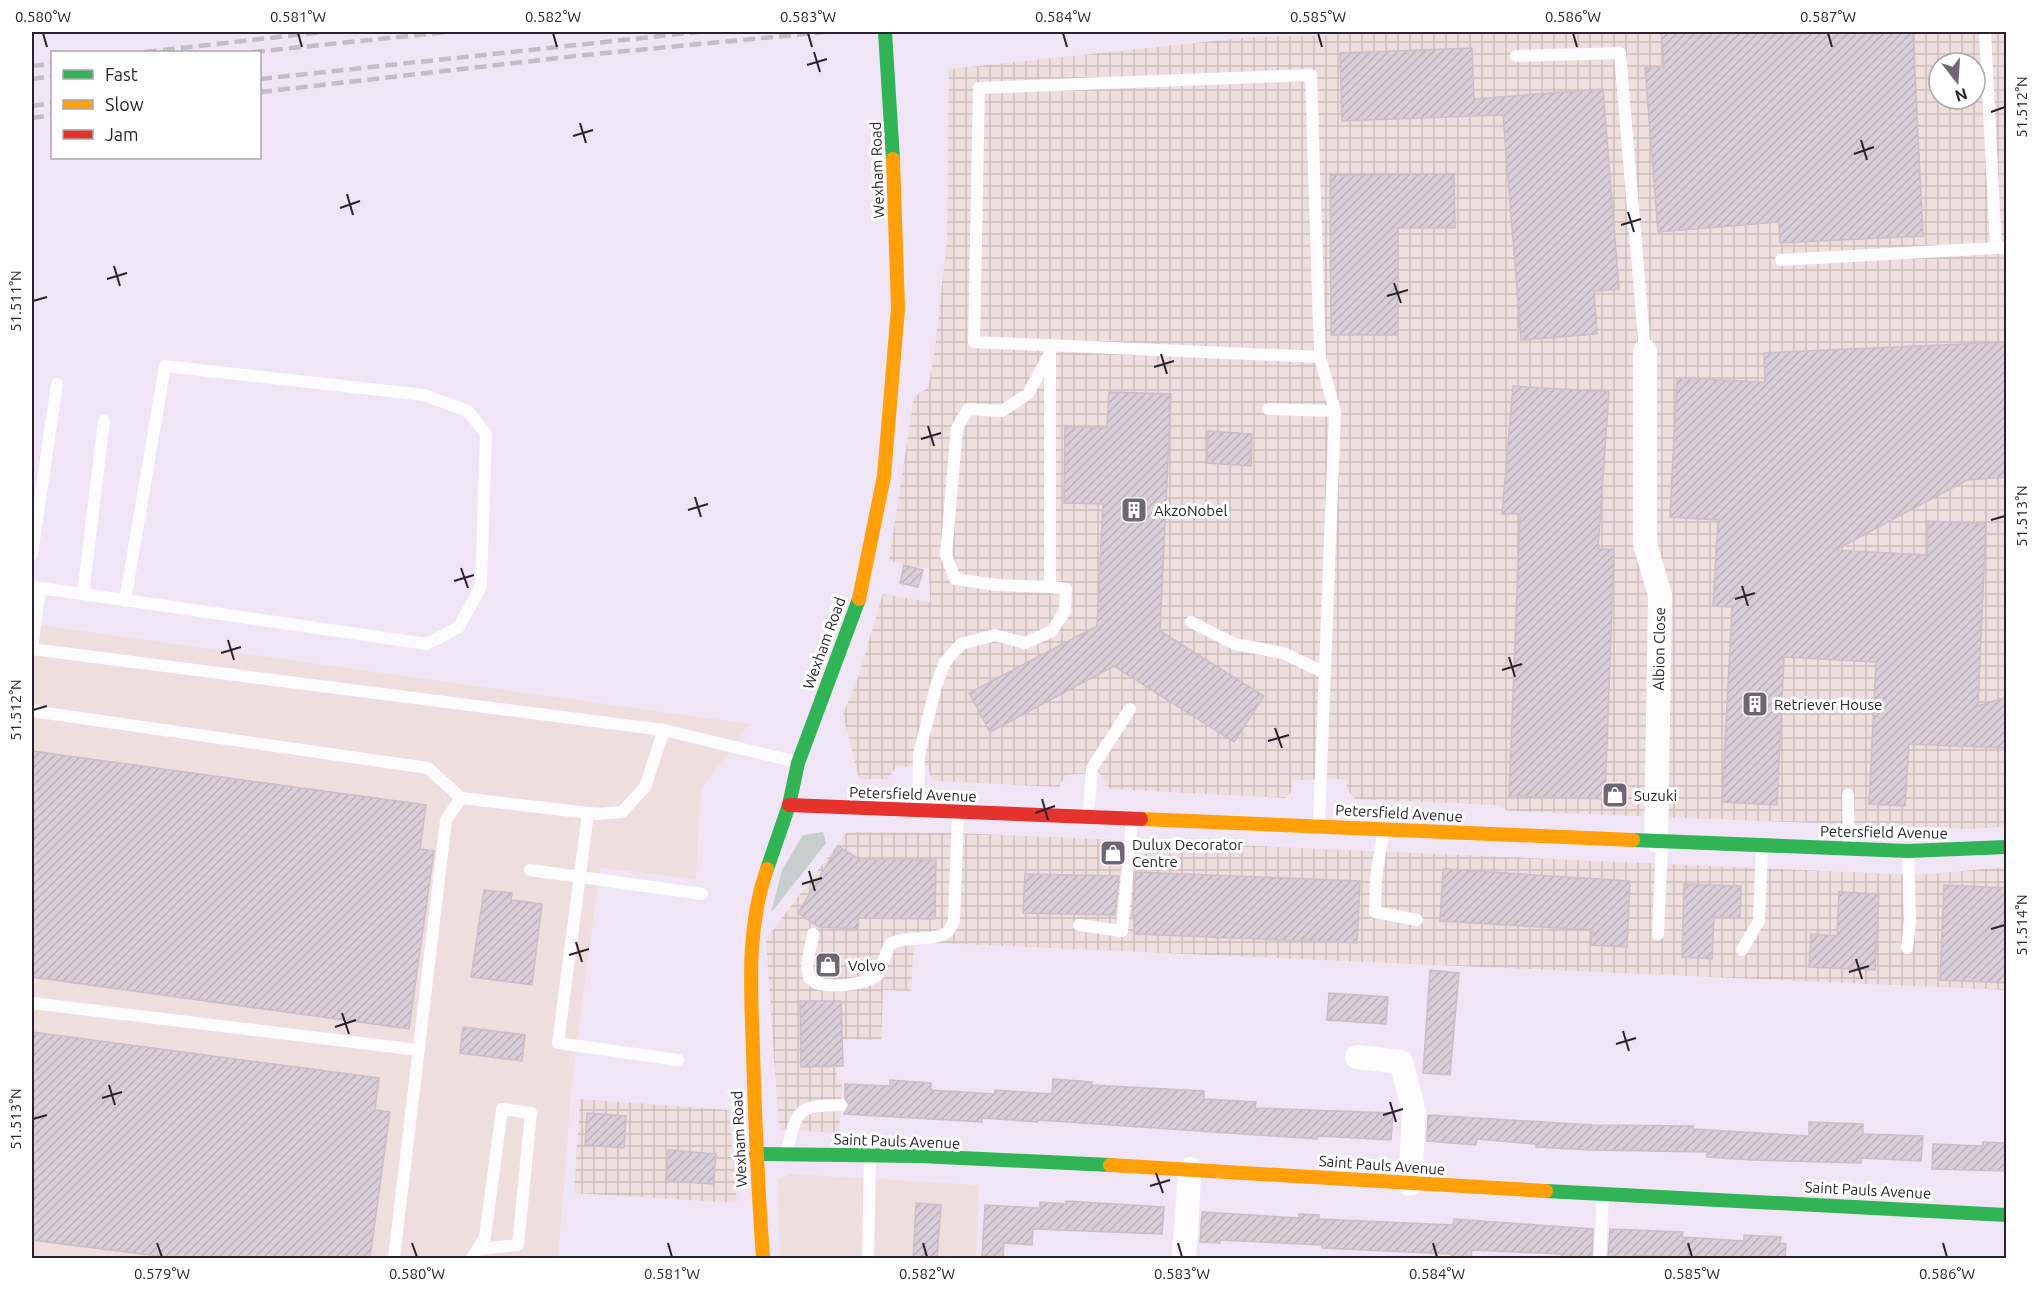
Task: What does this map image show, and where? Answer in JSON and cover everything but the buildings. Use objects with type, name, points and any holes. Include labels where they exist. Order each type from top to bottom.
[{"type":"street","name":"Wexham Road","points":[[763,1258],[756,1154],[750,951],[757,897],[789,805],[798,763],[858,602],[884,476],[898,308],[890,85],[885,32]]},
{"type":"street","name":"Albion Close","points":[[1645,351],[1646,544],[1660,596],[1659,840]]},
{"type":"street","name":"Petersfield Avenue","points":[[789,805],[1319,825],[1383,830],[1849,849],[1908,851],[2007,847]]},
{"type":"street","points":[[1357,1057],[1401,1062],[1414,1111],[1410,1184]]},
{"type":"street","name":"Saint Pauls Avenue","points":[[756,1154],[870,1155],[1190,1169],[1410,1184],[2007,1215]]},
{"type":"street","points":[[1185,1258],[1190,1169]]},
{"type":"lane","points":[[1781,260],[2001,248],[1985,32]]},
{"type":"lane","points":[[1516,56],[1620,53],[1645,351]]},
{"type":"lane","points":[[1319,825],[1335,411],[1320,357],[1311,75],[979,88],[974,342],[1049,351],[1320,357]]},
{"type":"lane","points":[[1049,351],[1050,587]]},
{"type":"lane","points":[[918,810],[919,755],[936,686],[945,662],[961,644],[994,635],[1026,643],[1052,631],[1065,611],[1066,589],[998,585],[955,579],[946,555],[957,428],[968,409],[1002,411],[1028,394],[1049,351]]},
{"type":"lane","points":[[125,601],[165,366],[424,395],[468,411],[486,434],[481,586],[459,627],[427,644],[125,601],[83,594],[36,588],[32,649],[664,730],[798,763]]},
{"type":"lane","points":[[32,554],[57,384]]},
{"type":"lane","points":[[1268,409],[1335,411]]},
{"type":"lane","points":[[83,594],[104,421]]},
{"type":"lane","points":[[1191,622],[1235,644],[1283,653],[1325,673]]},
{"type":"lane","points":[[1088,817],[1092,768],[1130,709]]},
{"type":"lane","points":[[32,711],[428,768],[461,798],[588,813],[622,812],[645,787],[664,730]]},
{"type":"lane","points":[[1848,795],[1849,849]]},
{"type":"lane","points":[[394,1258],[446,820],[461,798]]},
{"type":"lane","points":[[813,934],[807,965],[809,978],[818,984],[860,985],[878,975],[890,944],[906,938],[932,938],[948,932],[954,921],[958,812]]},
{"type":"lane","points":[[588,813],[558,1043],[678,1060]]},
{"type":"lane","points":[[1079,925],[1122,931],[1132,819]]},
{"type":"lane","points":[[1383,830],[1376,878],[1375,912],[1417,920]]},
{"type":"lane","points":[[1658,934],[1659,840]]},
{"type":"lane","points":[[1742,950],[1759,921],[1762,845]]},
{"type":"lane","points":[[1907,948],[1910,921],[1908,851]]},
{"type":"lane","points":[[530,870],[702,894]]},
{"type":"lane","points":[[32,1003],[419,1050]]},
{"type":"lane","points":[[786,1154],[797,1116],[802,1110],[815,1105],[841,1105]]},
{"type":"lane","points":[[502,1109],[531,1113],[518,1245],[475,1254],[485,1237],[502,1109]]},
{"type":"lane","points":[[868,1258],[870,1155]]},
{"type":"lane","points":[[1600,1258],[1604,1193]]},
{"type":"shaded area","points":[[1331,32],[2006,32],[2006,827],[1968,829],[1509,811],[1495,805],[1355,799],[1347,790],[1346,779],[1292,780],[1291,792],[1286,798],[1110,789],[1099,773],[1066,775],[1059,787],[934,781],[928,766],[896,767],[888,779],[859,779],[843,714],[857,681],[883,594],[930,602],[929,569],[889,561],[914,397],[928,388],[935,349],[947,240],[949,69],[1251,37],[1331,35]]},
{"type":"shaded area","points":[[32,624],[749,724],[701,789],[696,879],[600,868],[572,1080],[558,1258],[32,1258]]},
{"type":"shaded area","points":[[823,832],[826,843],[771,913],[782,870],[803,835]]},
{"type":"shaded area","points":[[847,832],[958,833],[1918,875],[2006,867],[2006,990],[914,942],[911,991],[883,990],[881,1040],[834,1039],[837,1079],[842,1082],[839,1133],[779,1130],[766,939]]},
{"type":"shaded area","points":[[580,1099],[729,1110],[737,1203],[574,1193]]},
{"type":"shaded area","points":[[790,1174],[979,1185],[976,1258],[780,1258],[778,1180]]},
{"type":"railway","points":[[154,51],[323,32]]},
{"type":"railway","points":[[261,51],[447,32]]},
{"type":"railway","points":[[261,79],[698,32]]},
{"type":"railway","points":[[261,92],[585,55],[825,32]]},
{"type":"railway","points":[[32,66],[51,64]]},
{"type":"railway","points":[[32,79],[51,76]]},
{"type":"railway","points":[[32,106],[51,103]]},
{"type":"railway","points":[[32,118],[51,115]]},
{"type":"traffic: fast","points":[[885,32],[893,159]]},
{"type":"traffic: fast","points":[[767,869],[789,805],[798,763],[859,599]]},
{"type":"traffic: fast","points":[[1633,840],[1908,851],[2006,847]]},
{"type":"traffic: fast","points":[[756,1154],[920,1156],[1110,1165]]},
{"type":"traffic: fast","points":[[1546,1191],[2006,1215]]},
{"type":"traffic: slow","points":[[859,599],[884,476],[898,308],[893,159]]},
{"type":"traffic: slow","points":[[1141,819],[1633,840]]},
{"type":"traffic: slow","points":[[763,1258],[756,1129],[751,959],[756,914],[767,869]]},
{"type":"traffic: slow","points":[[1110,1165],[1546,1191]]},
{"type":"traffic: jam","points":[[789,805],[1141,819]]},
{"type":"place","name":"AkzoNobel","points":[[1134,510]]},
{"type":"place","name":"Retriever House","points":[[1755,704]]},
{"type":"place","name":"Suzuki","points":[[1615,795]]},
{"type":"place","name":"Dulux Decorator Centre","points":[[1113,853]]},
{"type":"place","name":"Volvo","points":[[828,965]]}]
